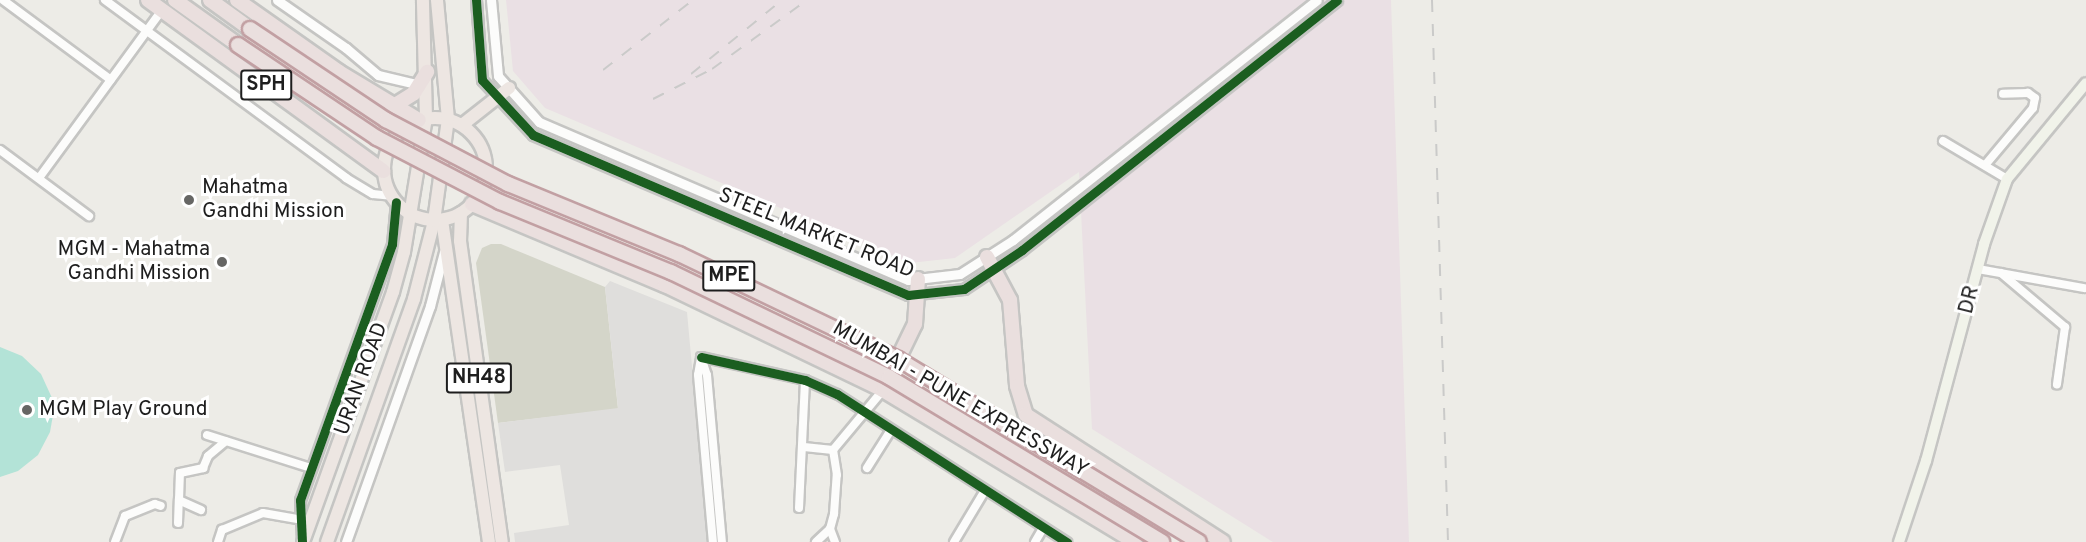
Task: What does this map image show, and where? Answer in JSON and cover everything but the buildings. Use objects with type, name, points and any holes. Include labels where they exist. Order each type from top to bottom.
[{"type":"highway","name":"SPH","points":[[148,0],[383,171]]},
{"type":"highway","name":"MUMBAI - PUNE EXPRESSWAY","points":[[175,0],[377,138],[500,202],[670,272],[889,377],[1162,542]]},
{"type":"highway","name":"MUMBAI - PUNE EXPRESSWAY","points":[[210,0],[386,120],[508,184],[679,254],[898,359],[1199,542]]},
{"type":"highway","name":"SPH","points":[[237,0],[392,107],[423,119]]},
{"type":"highway","name":"URAN ROAD","points":[[303,542],[393,292],[423,119],[427,72],[423,0]]},
{"type":"highway","points":[[437,0],[448,119],[438,220]]},
{"type":"highway","points":[[392,107],[420,85],[427,72]]},
{"type":"highway","points":[[462,125],[509,88]]},
{"type":"highway","points":[[423,119],[448,119],[462,125],[476,138],[486,162],[485,182],[467,208],[438,220],[408,213],[393,199],[383,171],[393,139],[423,119]]},
{"type":"highway","points":[[467,208],[665,285],[883,390],[1135,542]]},
{"type":"highway","name":"NH48","points":[[467,208],[462,252],[502,542]]},
{"type":"highway","name":"URAN ROAD","points":[[327,542],[414,299],[438,220]]},
{"type":"highway","name":"NH48","points":[[438,220],[445,249],[489,542]]},
{"type":"highway","points":[[991,262],[1013,314],[1021,407],[1032,423],[1223,542]]},
{"type":"highway","points":[[883,390],[915,324],[920,293],[918,279]]},
{"type":"main road","name":"DR","points":[[1899,542],[1978,270],[2007,179],[2086,83]]},
{"type":"street","points":[[3,0],[111,80]]},
{"type":"street","points":[[105,0],[346,178],[373,194],[393,199],[392,244],[300,500],[303,542]]},
{"type":"street","points":[[278,0],[346,48],[378,75],[420,85]]},
{"type":"street","name":"STEEL MARKET ROAD","points":[[476,0],[482,80],[533,135],[908,295],[964,289],[991,262],[1317,0]]},
{"type":"street","name":"STEEL MARKET ROAD","points":[[491,0],[498,76],[539,122],[908,280],[960,274],[991,262],[1336,0]]},
{"type":"street","points":[[39,178],[162,10]]},
{"type":"street","points":[[1986,164],[2033,108],[2035,98],[2028,93],[2003,94]]},
{"type":"street","points":[[1943,141],[1986,164],[2007,179]]},
{"type":"street","points":[[0,150],[89,216]]},
{"type":"street","points":[[346,542],[430,306],[445,249]]},
{"type":"street","points":[[1978,270],[2084,288]]},
{"type":"street","points":[[2001,273],[2065,327],[2057,384]]},
{"type":"street","points":[[701,357],[805,380],[862,412],[984,492],[1067,542]]},
{"type":"street","points":[[701,357],[698,375],[713,542]]},
{"type":"street","points":[[701,357],[707,375],[722,542]]},
{"type":"street","points":[[799,508],[804,447],[805,380]]},
{"type":"street","points":[[836,542],[830,529],[837,476],[833,450],[862,412],[883,390]]},
{"type":"street","points":[[867,468],[891,430]]},
{"type":"street","points":[[207,435],[311,468]]},
{"type":"street","points":[[178,523],[181,471],[203,468],[208,456],[226,441]]},
{"type":"street","points":[[804,447],[833,450]]},
{"type":"street","points":[[954,542],[984,492]]},
{"type":"street","points":[[178,499],[201,510]]},
{"type":"street","points":[[115,542],[125,516],[155,504],[161,506]]},
{"type":"street","points":[[218,542],[222,530],[263,513],[301,520]]},
{"type":"street","points":[[1035,542],[1043,528]]},
{"type":"street","points":[[816,542],[830,529]]},
{"type":"shaded area","points":[[506,0],[1391,0],[1409,542],[1273,542],[1092,429],[1079,172],[955,258],[910,263],[545,108],[513,71]]},
{"type":"shaded area","points":[[491,244],[501,244],[605,287],[618,409],[498,423],[476,263],[482,248]]},
{"type":"shaded area","points":[[610,281],[687,312],[708,542],[515,542],[514,533],[569,525],[560,465],[505,472],[498,423],[618,408],[605,287]]},
{"type":"shaded area","name":"MGM Play Ground","points":[[0,347],[22,356],[41,374],[52,398],[53,415],[50,432],[38,455],[18,471],[0,477]]},
{"type":"railway","points":[[603,70],[693,0]]},
{"type":"railway","points":[[691,74],[782,0]]},
{"type":"railway","points":[[653,99],[712,69],[807,0]]},
{"type":"railway","points":[[1432,0],[1448,542]]},
{"type":"cycle path","points":[[476,0],[482,80],[533,135],[908,295],[964,289],[1022,250],[1337,0]]},
{"type":"cycle path","points":[[302,542],[300,500],[392,244],[396,202]]},
{"type":"cycle path","points":[[701,357],[805,380],[837,394],[1067,542]]},
{"type":"place","name":"Mahatma Gandhi Mission","points":[[189,200]]},
{"type":"place","name":"MGM - Mahatma Gandhi Mission","points":[[222,262]]},
{"type":"place","name":"MGM Play Ground","points":[[27,410]]}]
